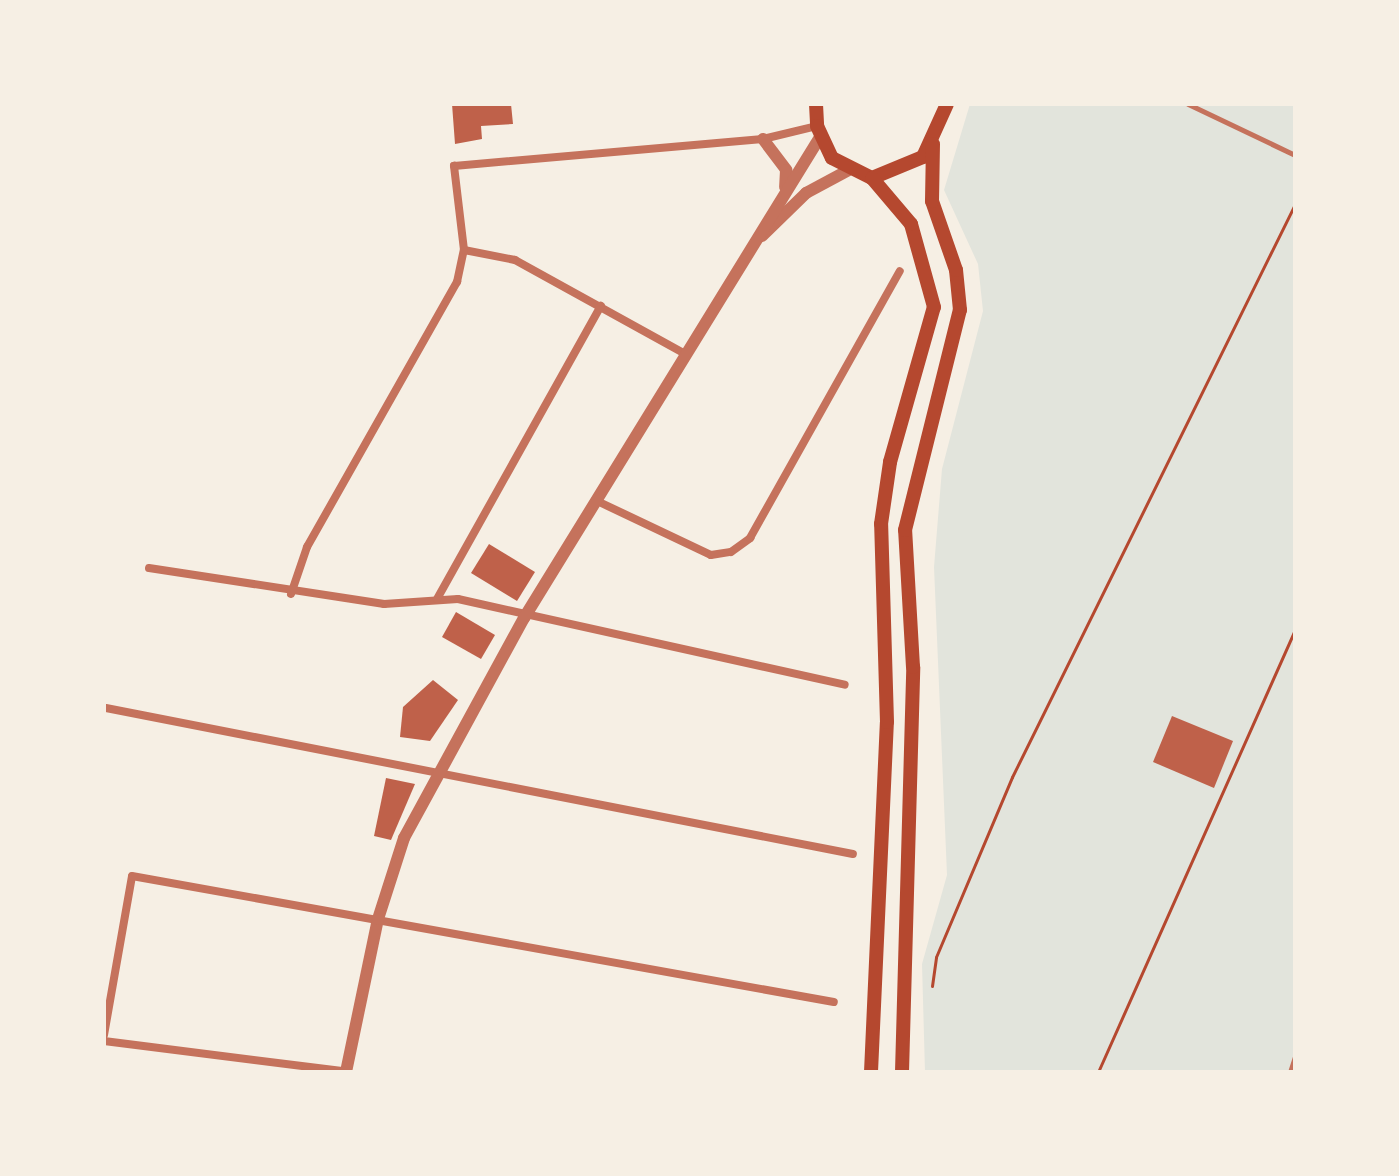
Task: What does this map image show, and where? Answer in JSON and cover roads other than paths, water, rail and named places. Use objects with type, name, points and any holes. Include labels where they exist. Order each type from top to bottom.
[{"type":"main road","points":[[816,104],[818,132],[847,171],[872,178],[911,166],[933,144]]},
{"type":"main road","points":[[902,1072],[913,667],[905,530],[960,310],[956,270],[932,201],[933,144],[947,104]]},
{"type":"main road","points":[[871,1072],[887,722],[881,524],[890,462],[934,307],[911,224],[872,178]]},
{"type":"street","points":[[291,594],[307,547],[457,282],[464,250],[454,166],[818,132]]},
{"type":"street","points":[[818,132],[524,618],[404,838],[378,919],[347,1072],[104,1038],[132,876],[378,919],[834,1002]]},
{"type":"street","points":[[763,139],[786,170],[785,187]]},
{"type":"street","points":[[748,249],[806,193],[847,171]]},
{"type":"street","points":[[464,250],[515,260],[685,354]]},
{"type":"street","points":[[595,500],[711,555],[731,552],[750,538],[900,271]]},
{"type":"street","points":[[437,599],[601,306]]},
{"type":"street","points":[[149,568],[291,594],[384,604],[437,599],[845,685]]},
{"type":"street","points":[[106,708],[443,770],[853,854]]},
{"type":"lane","points":[[1188,104],[1295,155]]},
{"type":"lane","points":[[1290,1072],[1295,1057]]}]
